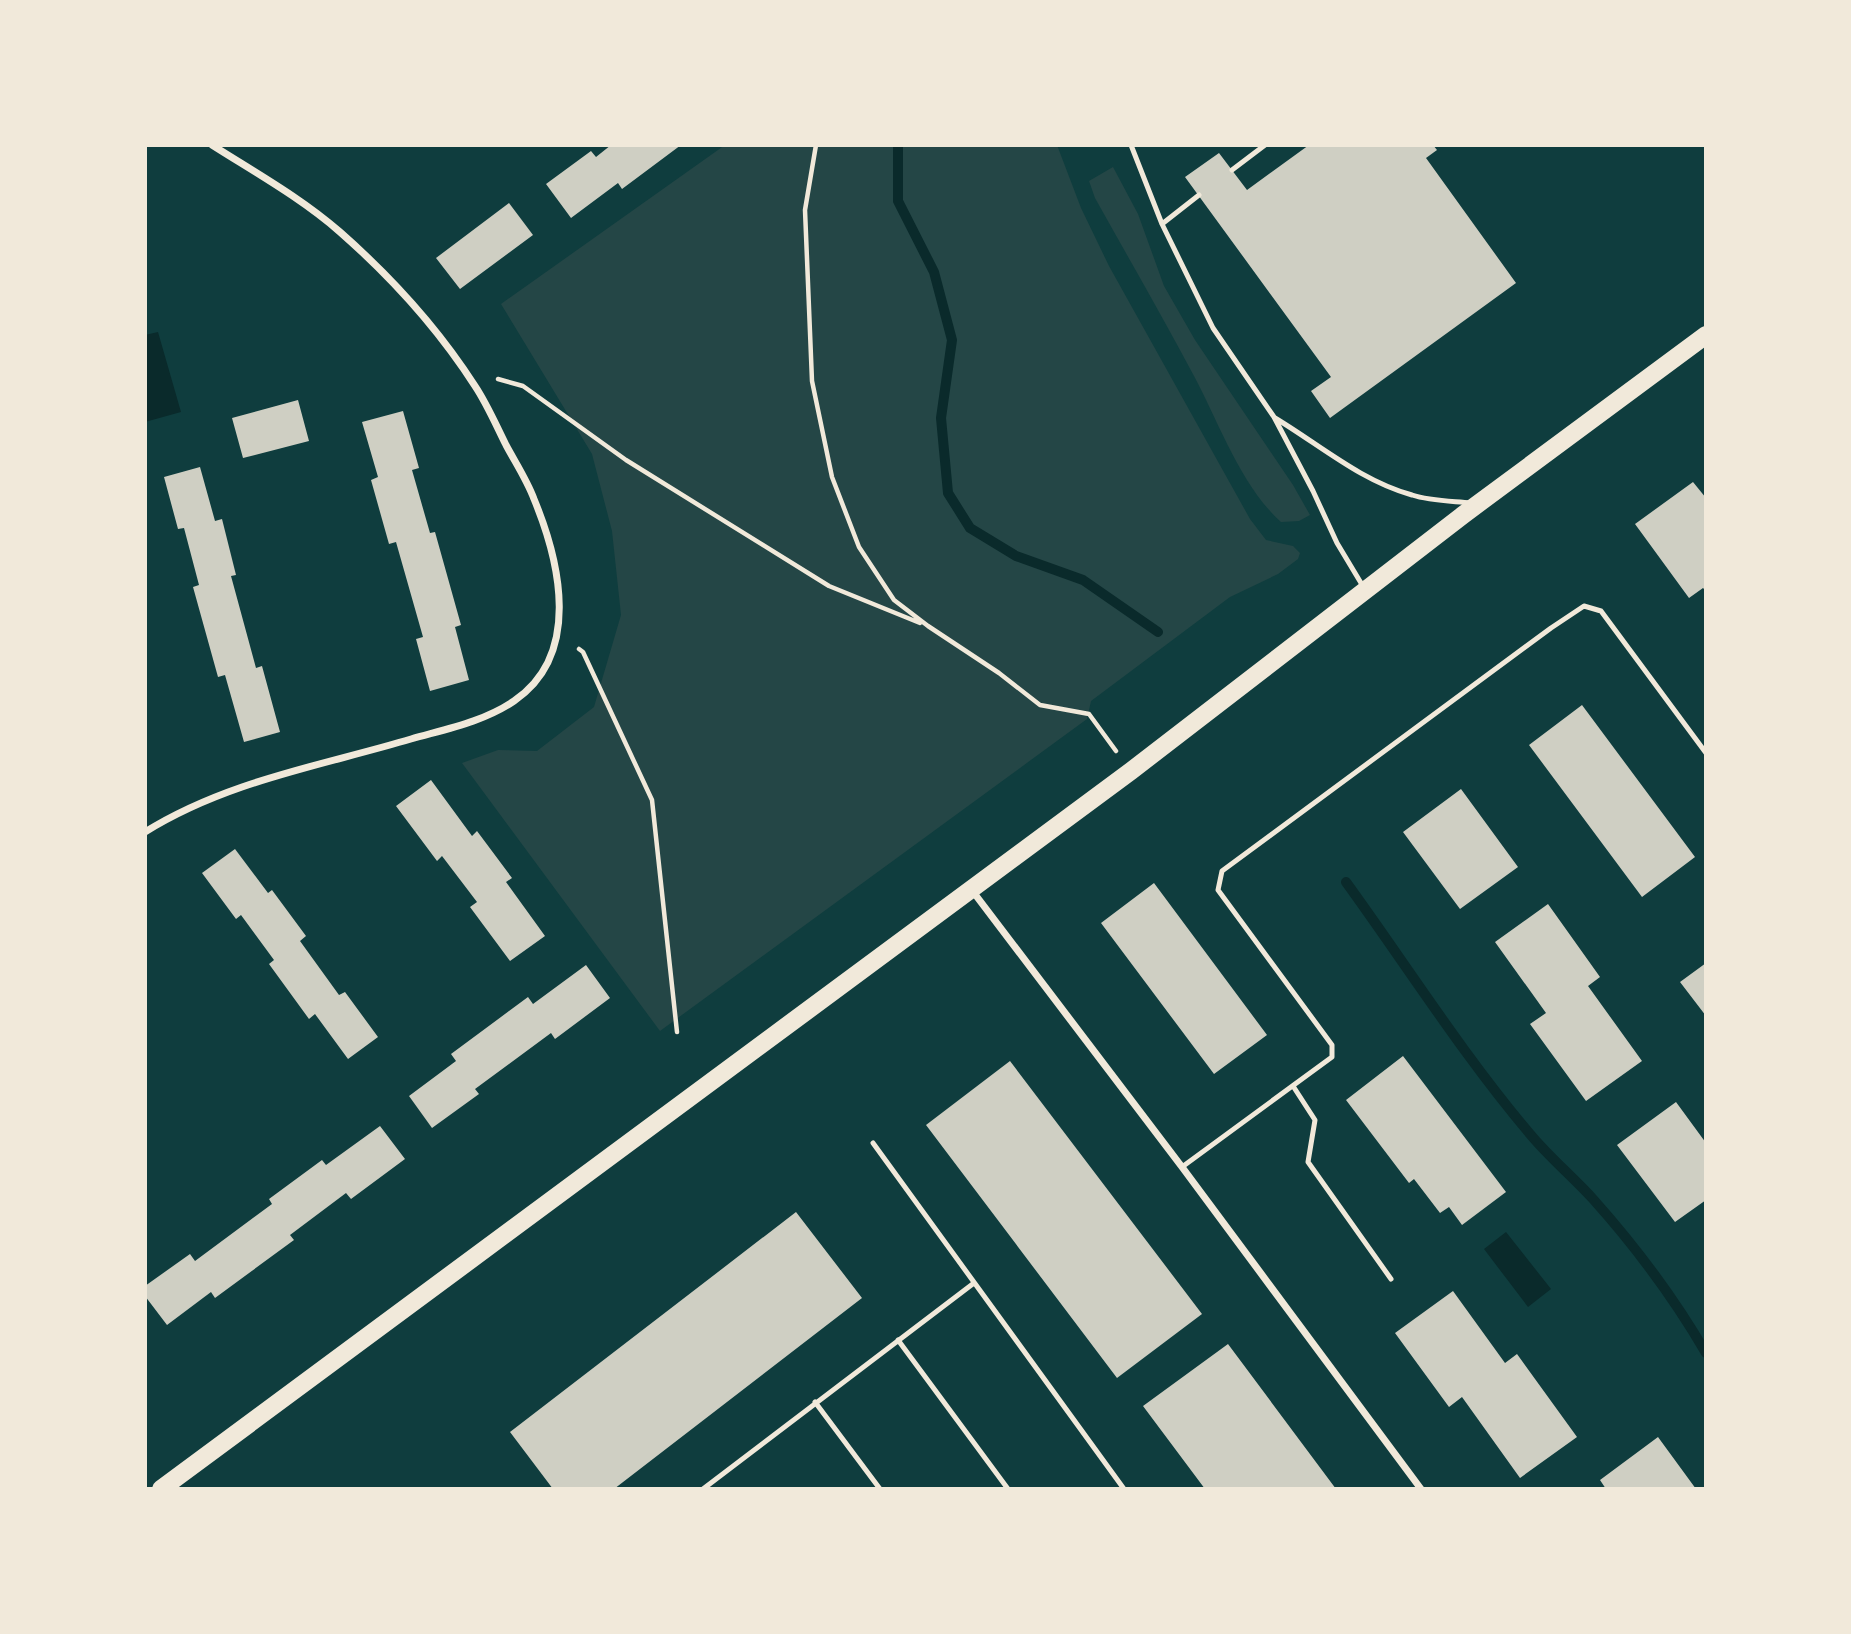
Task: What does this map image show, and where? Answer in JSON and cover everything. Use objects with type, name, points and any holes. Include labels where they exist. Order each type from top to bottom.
[{"type":"main road","points":[[161,1489],[1132,771],[1478,504],[1706,335]]},
{"type":"street","points":[[145,832],[206,801],[265,778],[368,752],[486,717],[516,700],[535,683],[550,657],[558,634],[560,593],[551,546],[534,497],[476,387],[391,281],[341,233],[304,203],[212,145]]},
{"type":"street","points":[[971,889],[1421,1489]]},
{"type":"lane","points":[[1131,145],[1162,224],[1213,328],[1274,417],[1337,543],[1366,591]]},
{"type":"lane","points":[[1233,170],[1265,145]]},
{"type":"lane","points":[[1162,224],[1199,195]]},
{"type":"lane","points":[[1274,417],[1349,467],[1374,480],[1412,495],[1478,504]]},
{"type":"lane","points":[[1182,1167],[1332,1057],[1332,1045],[1219,890],[1222,871],[1584,606],[1601,611],[1706,753]]},
{"type":"lane","points":[[1293,1086],[1315,1120],[1308,1162],[1391,1279]]},
{"type":"lane","points":[[873,1143],[1124,1489]]},
{"type":"lane","points":[[703,1489],[974,1283]]},
{"type":"lane","points":[[898,1340],[1008,1489]]},
{"type":"lane","points":[[815,1402],[880,1489]]},
{"type":"lane","points":[[713,1481],[720,1489]]},
{"type":"path","points":[[816,145],[805,210],[812,381],[832,477],[859,547],[894,600],[1040,705],[1089,714],[1132,771]]},
{"type":"path","points":[[498,379],[523,386],[626,460],[829,586],[928,626]]},
{"type":"path","points":[[579,649],[589,664],[652,800],[677,1032]]},
{"type":"shaded area","points":[[725,145],[1057,145],[1081,208],[1109,266],[1250,519],[1266,540],[1293,546],[1300,553],[1298,559],[1278,574],[1230,597],[1091,701],[1087,719],[660,1031],[462,763],[498,750],[537,751],[594,707],[621,615],[612,531],[592,454],[501,304]]},
{"type":"shaded area","points":[[1113,167],[1138,214],[1164,286],[1195,340],[1293,485],[1310,515],[1299,521],[1281,522],[1254,491],[1242,472],[1194,376],[1095,198],[1089,181]]},
{"type":"shaded area","points":[[158,332],[181,412],[145,422],[145,335]]},
{"type":"shaded area","points":[[1506,1232],[1551,1289],[1528,1307],[1484,1249]]},
{"type":"building","points":[[611,145],[681,145],[622,189],[618,183],[571,218],[546,184],[591,151],[596,157]]},
{"type":"building","points":[[1309,145],[1433,145],[1437,150],[1426,158],[1516,283],[1330,418],[1311,391],[1331,377],[1185,177],[1219,153],[1247,190]]},
{"type":"building","points":[[509,203],[533,235],[460,289],[436,258]]},
{"type":"building","points":[[298,400],[309,441],[243,458],[232,418]]},
{"type":"building","points":[[403,411],[419,468],[412,470],[430,533],[435,532],[461,625],[455,627],[469,680],[430,691],[416,639],[423,637],[396,542],[389,544],[371,480],[378,477],[362,422]]},
{"type":"building","points":[[200,467],[215,521],[222,519],[236,575],[231,576],[256,668],[262,666],[280,732],[244,742],[225,675],[218,677],[193,587],[199,585],[184,528],[178,529],[164,477]]},
{"type":"building","points":[[1693,482],[1706,498],[1706,591],[1703,588],[1689,598],[1635,524]]},
{"type":"building","points":[[1582,705],[1695,857],[1642,897],[1529,745]]},
{"type":"building","points":[[431,780],[472,836],[477,831],[512,878],[506,882],[545,936],[510,961],[470,907],[477,902],[442,856],[437,861],[396,806]]},
{"type":"building","points":[[1461,789],[1518,867],[1460,909],[1403,832]]},
{"type":"building","points":[[235,849],[268,893],[272,890],[306,936],[300,941],[339,995],[345,992],[378,1037],[348,1059],[315,1014],[309,1019],[269,964],[274,960],[241,915],[236,919],[202,873]]},
{"type":"building","points":[[1154,883],[1267,1035],[1214,1074],[1101,923]]},
{"type":"building","points":[[1548,904],[1600,977],[1588,986],[1642,1061],[1586,1101],[1530,1024],[1546,1013],[1495,942]]},
{"type":"building","points":[[1706,963],[1706,1016],[1680,982]]},
{"type":"building","points":[[586,965],[610,998],[555,1039],[551,1033],[475,1089],[479,1094],[432,1128],[409,1096],[456,1061],[451,1054],[528,997],[533,1004]]},
{"type":"building","points":[[1403,1056],[1506,1192],[1462,1225],[1449,1207],[1440,1213],[1414,1179],[1409,1183],[1346,1100]]},
{"type":"building","points":[[1010,1061],[1202,1314],[1117,1378],[926,1125]]},
{"type":"building","points":[[1676,1102],[1706,1143],[1706,1200],[1675,1222],[1617,1145]]},
{"type":"building","points":[[380,1126],[405,1159],[351,1199],[346,1193],[290,1235],[294,1240],[215,1298],[211,1292],[167,1325],[145,1296],[145,1286],[190,1254],[195,1261],[272,1204],[269,1199],[322,1160],[326,1165]]},
{"type":"building","points":[[796,1212],[862,1298],[614,1489],[553,1489],[510,1432]]},
{"type":"building","points":[[1453,1291],[1505,1363],[1517,1354],[1577,1437],[1520,1478],[1462,1397],[1449,1407],[1395,1333]]},
{"type":"building","points":[[1228,1344],[1336,1489],[1205,1489],[1143,1406]]},
{"type":"building","points":[[1658,1437],[1696,1489],[1606,1489],[1600,1480]]},
{"type":"waterway","points":[[898,145],[898,201],[934,272],[952,340],[941,418],[948,493],[970,528],[1016,556],[1083,580],[1158,632]]},
{"type":"waterway","points":[[1346,882],[1505,1104],[1624,1235],[1667,1292],[1706,1353]]}]
